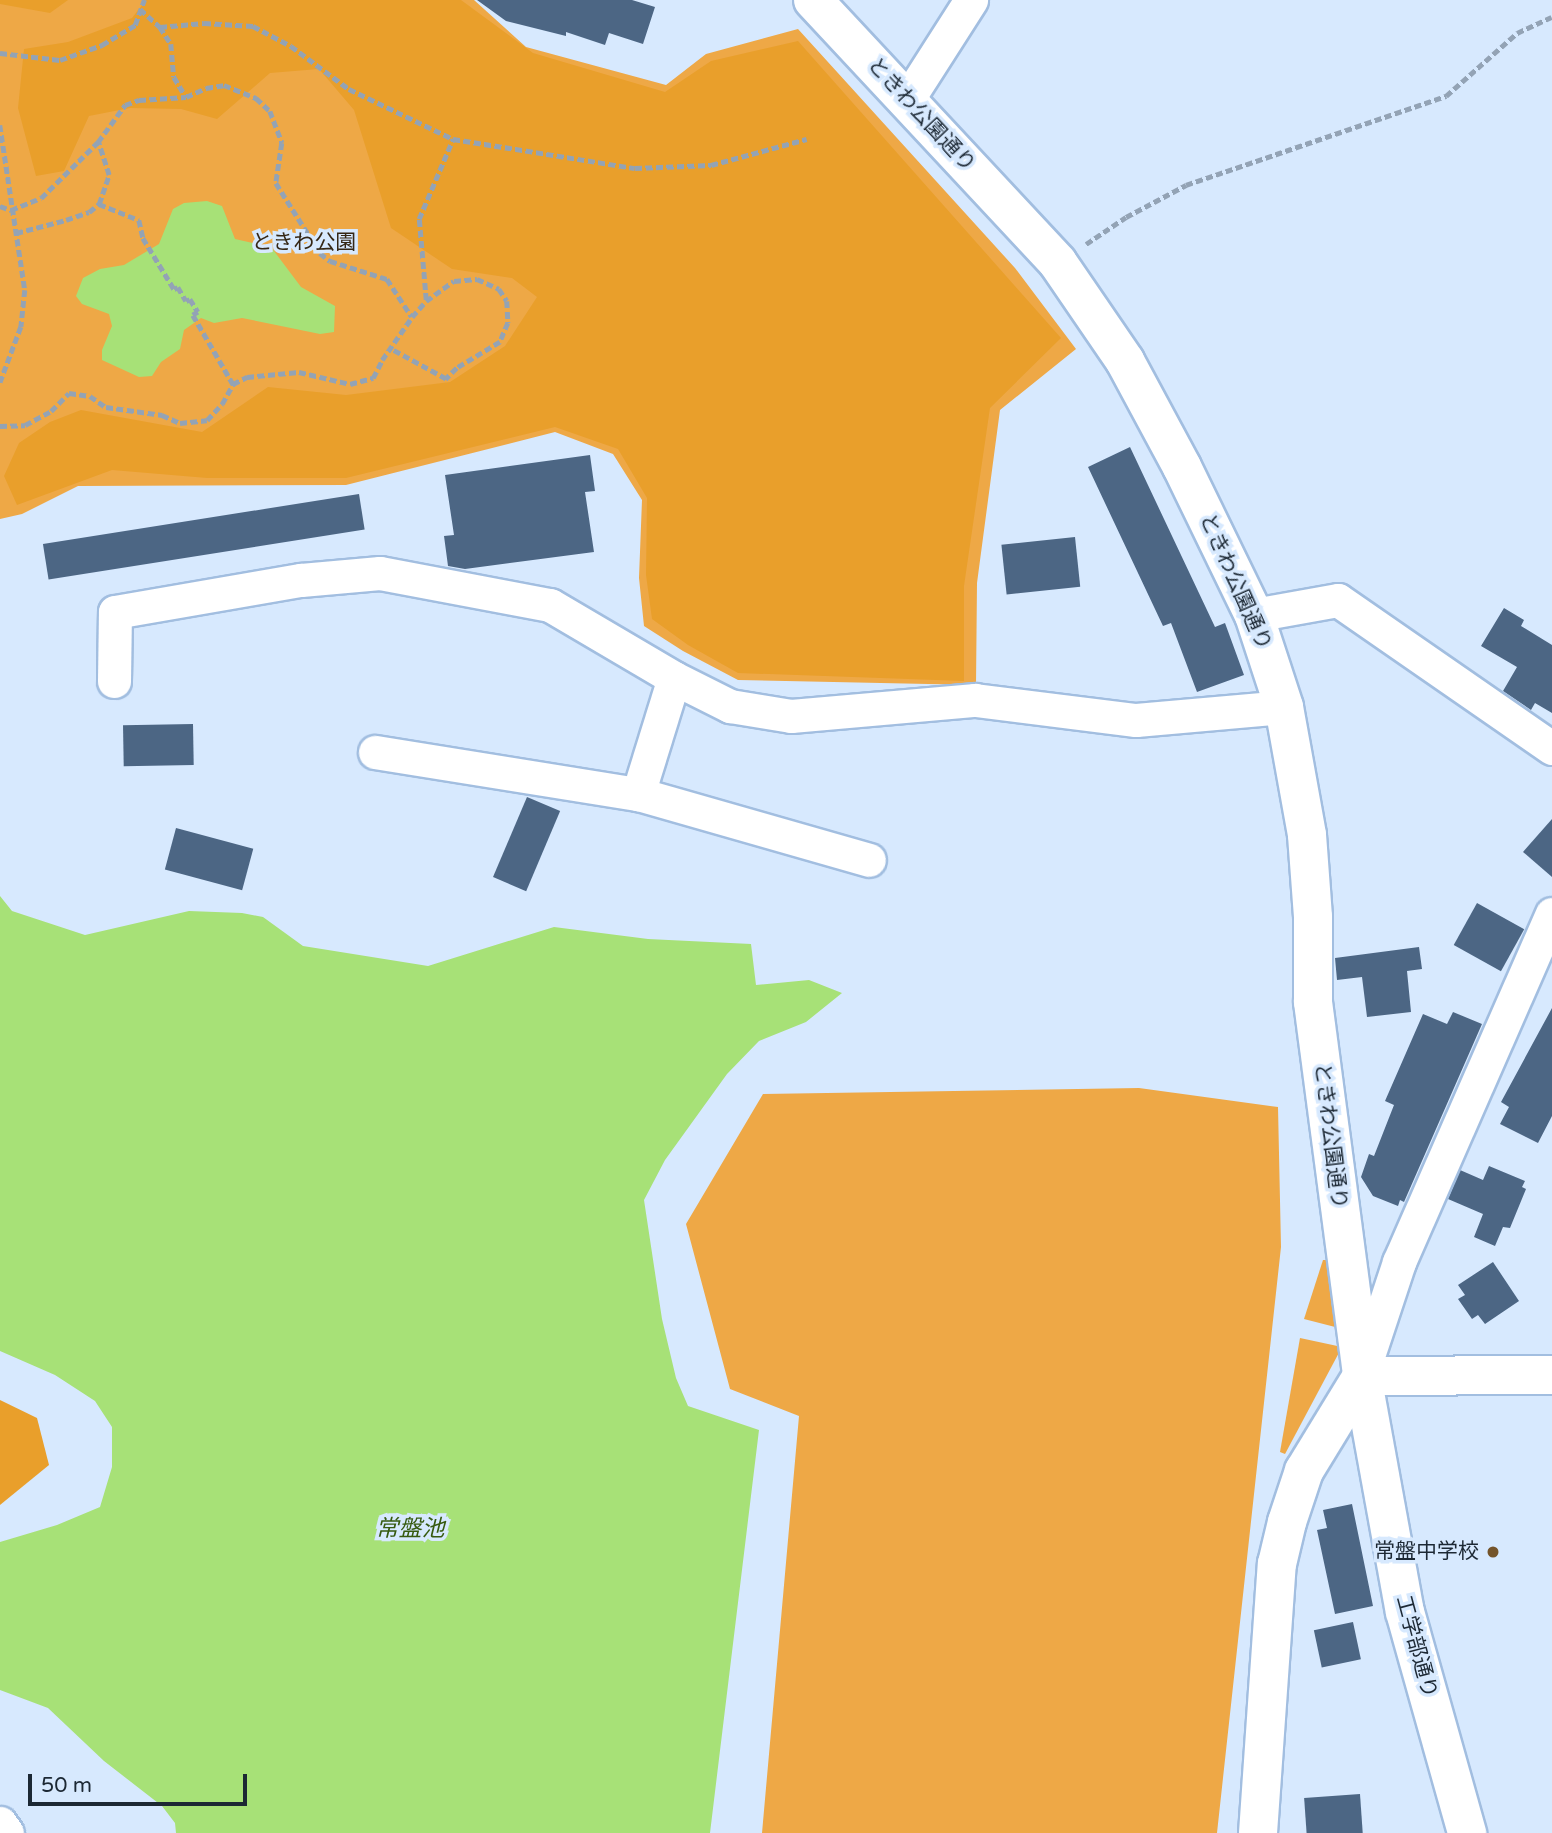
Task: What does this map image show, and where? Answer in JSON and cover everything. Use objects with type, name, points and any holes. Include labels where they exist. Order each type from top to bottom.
[{"type":"street","name":"ときわ公園通り","points":[[813,0],[1058,263],[1125,361],[1182,467],[1254,615],[1284,707],[1307,835],[1313,917],[1313,1002],[1362,1376]]},
{"type":"street","points":[[907,100],[971,0]]},
{"type":"street","points":[[114,681],[115,612],[301,580],[380,573],[550,605],[674,678],[730,706],[791,716],[975,700],[1136,720],[1284,707]]},
{"type":"street","points":[[1254,615],[1338,600],[1552,748]]},
{"type":"street","points":[[638,794],[674,678]]},
{"type":"street","points":[[375,752],[638,794],[870,860]]},
{"type":"street","points":[[1258,1833],[1277,1564],[1287,1522],[1304,1471],[1362,1376],[1399,1262],[1552,914]]},
{"type":"street","points":[[1362,1376],[1552,1375]]},
{"type":"street","name":"工学部通り","points":[[1362,1376],[1405,1612],[1467,1833]]},
{"type":"street","points":[[0,1823],[7,1833]]},
{"type":"path","points":[[0,53],[60,60],[102,45],[135,25],[144,0]]},
{"type":"path","points":[[140,9],[160,27],[171,44],[174,77],[186,97]]},
{"type":"path","points":[[1058,263],[1126,217],[1186,185],[1446,96],[1517,33],[1552,17]]},
{"type":"path","points":[[160,27],[204,23],[253,26],[291,46],[349,89],[453,139],[635,168],[711,165],[807,139]]},
{"type":"path","points":[[0,206],[11,210],[41,198],[99,142],[125,105],[186,97],[206,88],[224,85],[256,98],[270,111],[282,143],[276,183],[320,253],[330,261],[387,279],[412,317]]},
{"type":"path","points":[[0,125],[25,290],[21,327],[0,383]]},
{"type":"path","points":[[426,301],[419,219],[453,139]]},
{"type":"path","points":[[16,233],[89,212],[99,204],[109,175],[99,142]]},
{"type":"path","points":[[99,204],[139,220],[147,245],[174,289],[178,287],[186,301],[190,299],[198,312],[193,315],[233,384]]},
{"type":"path","points":[[0,426],[25,425],[51,411],[69,393],[90,396],[106,407],[162,415],[180,423],[207,420],[222,404],[233,384],[247,377],[299,372],[350,384],[373,378],[382,360],[412,317],[426,301],[454,281],[477,279],[499,289],[507,301],[508,323],[500,342],[457,368],[446,379],[391,349]]},
{"type":"green space","name":"ときわ公園","points":[[0,0],[474,0],[526,47],[666,85],[706,54],[798,29],[1015,268],[1076,349],[1000,410],[977,583],[976,685],[738,680],[683,651],[644,626],[639,578],[642,500],[613,454],[555,432],[346,485],[78,486],[22,514],[0,519]]},
{"type":"green space","points":[[1139,1088],[1278,1107],[1281,1247],[1217,1833],[762,1833],[799,1416],[730,1389],[686,1224],[763,1094]]},
{"type":"green space","points":[[1323,1260],[1331,1260],[1339,1328],[1304,1319]]},
{"type":"green space","points":[[1300,1338],[1342,1347],[1285,1454],[1280,1452]]},
{"type":"shaded area","points":[[0,0],[68,0],[50,13],[0,4]]},
{"type":"shaded area","name":"ときわ公園","points":[[146,0],[461,0],[533,53],[665,92],[711,61],[798,41],[1061,338],[990,408],[964,586],[964,681],[738,673],[688,645],[652,619],[646,575],[647,498],[618,449],[555,427],[346,478],[207,478],[112,470],[17,505],[4,476],[19,443],[50,422],[81,410],[202,432],[268,387],[346,395],[450,382],[505,346],[537,297],[512,278],[452,269],[391,228],[354,110],[319,69],[270,73],[217,119],[181,109],[130,108],[89,116],[64,171],[36,176],[18,108],[24,49],[68,42],[132,18]]},
{"type":"shaded area","points":[[0,1400],[37,1418],[49,1465],[0,1505]]},
{"type":"water","points":[[207,201],[222,206],[235,239],[271,247],[301,287],[335,306],[334,332],[320,334],[242,318],[214,323],[201,318],[184,330],[180,349],[161,362],[152,376],[139,377],[102,360],[102,350],[112,326],[109,314],[82,304],[76,296],[83,278],[100,269],[124,265],[159,244],[173,209],[184,203]]},
{"type":"water","name":"常盤池","points":[[0,896],[12,911],[85,935],[189,911],[242,913],[263,917],[303,946],[428,966],[554,927],[648,939],[751,944],[756,985],[809,980],[842,993],[806,1022],[759,1041],[727,1074],[665,1160],[644,1200],[662,1319],[676,1378],[688,1406],[759,1430],[710,1833],[176,1833],[175,1823],[162,1806],[104,1761],[48,1708],[0,1690],[0,1542],[57,1525],[100,1507],[112,1467],[112,1427],[95,1401],[55,1375],[0,1351]]},
{"type":"building","points":[[477,0],[632,0],[655,7],[643,44],[609,33],[605,45],[566,32],[566,36],[506,21]]},
{"type":"building","points":[[1130,447],[1215,627],[1225,623],[1244,675],[1197,692],[1171,623],[1163,626],[1088,467]]},
{"type":"building","points":[[590,455],[595,491],[585,492],[594,552],[465,569],[448,566],[444,536],[454,535],[445,475]]},
{"type":"building","points":[[359,494],[365,530],[49,580],[43,544]]},
{"type":"building","points":[[1075,537],[1080,587],[1007,594],[1001,545]]},
{"type":"building","points":[[1504,608],[1524,620],[1521,626],[1552,645],[1552,713],[1535,703],[1531,710],[1503,691],[1517,667],[1481,646]]},
{"type":"building","points":[[193,724],[194,765],[124,766],[123,725]]},
{"type":"building","points":[[527,797],[560,811],[526,891],[493,877]]},
{"type":"building","points":[[1552,819],[1552,877],[1523,852]]},
{"type":"building","points":[[176,828],[253,849],[242,890],[165,870]]},
{"type":"building","points":[[1477,903],[1524,929],[1501,971],[1454,945]]},
{"type":"building","points":[[1419,947],[1422,969],[1407,971],[1411,1012],[1367,1017],[1362,977],[1337,980],[1335,958]]},
{"type":"building","points":[[1552,1008],[1552,1116],[1538,1143],[1500,1124],[1509,1107],[1501,1102]]},
{"type":"building","points":[[1453,1012],[1482,1024],[1404,1202],[1400,1200],[1398,1206],[1373,1196],[1361,1177],[1369,1154],[1374,1156],[1394,1105],[1385,1101],[1423,1014],[1447,1024]]},
{"type":"building","points":[[1489,1166],[1525,1181],[1522,1187],[1526,1189],[1510,1228],[1503,1227],[1495,1246],[1474,1237],[1483,1214],[1448,1199],[1460,1170],[1483,1180]]},
{"type":"building","points":[[1493,1262],[1519,1301],[1485,1324],[1478,1315],[1472,1319],[1458,1299],[1465,1295],[1458,1285]]},
{"type":"building","points":[[1352,1504],[1373,1606],[1335,1614],[1317,1530],[1327,1528],[1323,1510]]},
{"type":"building","points":[[1353,1622],[1361,1659],[1322,1667],[1314,1630]]},
{"type":"building","points":[[1360,1794],[1363,1833],[1307,1833],[1304,1798]]},
{"type":"place","name":"常盤中学校","points":[[1493,1552]]}]
